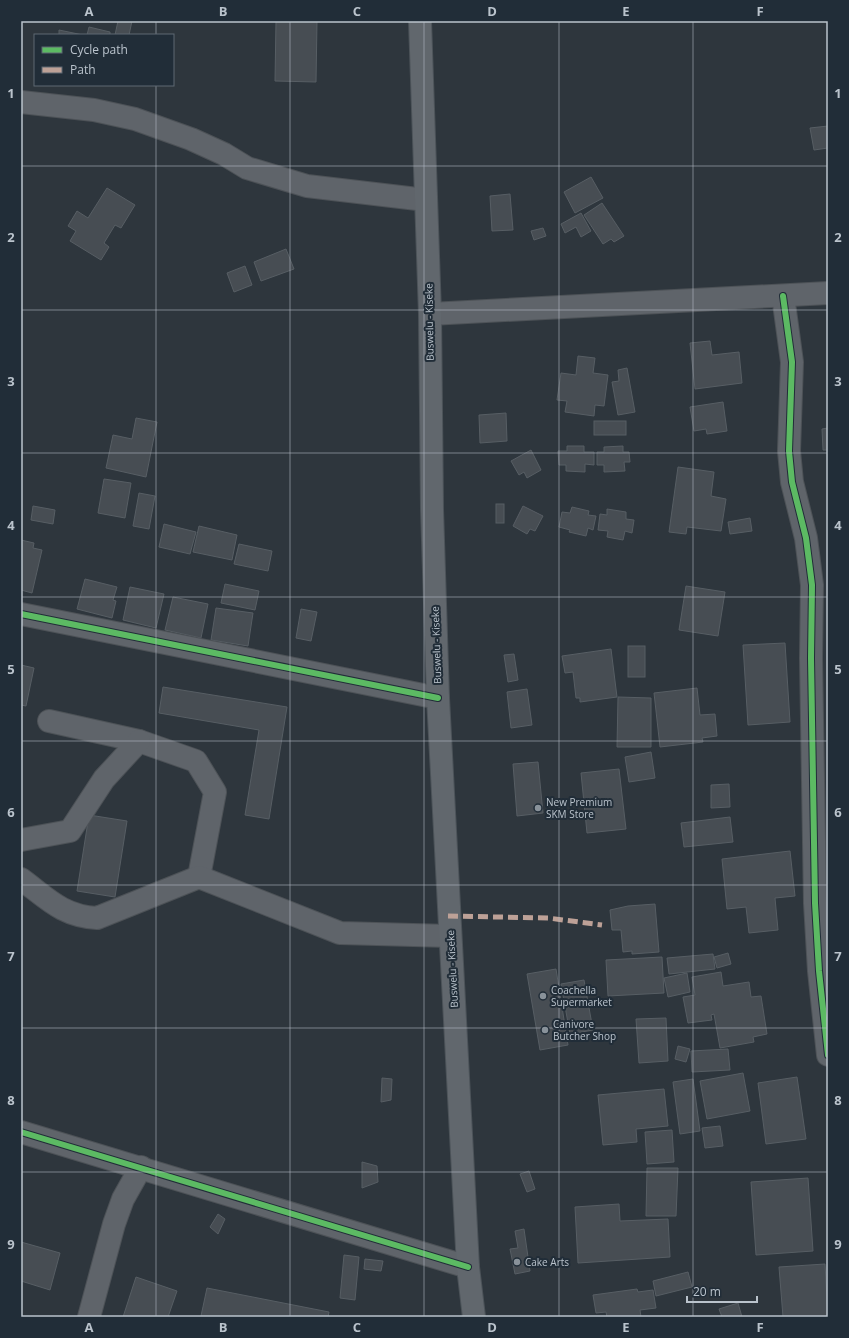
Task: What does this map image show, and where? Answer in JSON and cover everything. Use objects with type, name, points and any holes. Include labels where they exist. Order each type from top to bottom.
[{"type":"main road","name":"Buswelu - Kiseke","points":[[420,21],[430,314],[432,509],[438,698],[468,1266],[474,1317]]},
{"type":"street","points":[[21,102],[94,110],[135,119],[190,139],[224,154],[247,168],[307,186],[426,200]]},
{"type":"street","points":[[430,314],[828,293]]},
{"type":"street","points":[[783,296],[792,362],[789,451],[792,482],[820,585],[811,658],[815,903],[819,972],[828,1055]]},
{"type":"street","points":[[21,614],[438,698]]},
{"type":"street","points":[[49,721],[139,741],[196,761],[215,792],[199,877]]},
{"type":"street","points":[[21,840],[70,831],[104,779],[139,741]]},
{"type":"street","points":[[21,878],[63,911],[80,917],[97,918],[199,877],[340,933],[450,936]]},
{"type":"street","points":[[21,1132],[468,1266]]},
{"type":"street","points":[[89,1317],[114,1224],[123,1199],[141,1167]]},
{"type":"building","points":[[118,21],[132,21],[129,34],[115,34]]},
{"type":"building","points":[[276,21],[317,21],[316,82],[275,81]]},
{"type":"building","points":[[89,27],[110,32],[110,34],[87,34]]},
{"type":"building","points":[[59,30],[78,34],[59,34]]},
{"type":"building","points":[[828,126],[828,148],[814,150],[810,128]]},
{"type":"building","points":[[591,177],[603,198],[575,213],[564,192]]},
{"type":"building","points":[[107,188],[135,205],[121,228],[115,225],[104,243],[109,247],[101,260],[70,241],[76,231],[68,226],[77,211],[88,218]]},
{"type":"building","points":[[510,194],[513,230],[492,231],[490,196]]},
{"type":"building","points":[[602,203],[624,236],[614,242],[611,239],[603,244],[584,215]]},
{"type":"building","points":[[581,213],[591,231],[581,237],[576,227],[565,233],[561,224]]},
{"type":"building","points":[[543,228],[546,236],[534,240],[531,231]]},
{"type":"building","points":[[286,249],[294,269],[261,281],[254,262]]},
{"type":"building","points":[[245,266],[252,285],[234,292],[227,273]]},
{"type":"building","points":[[710,341],[712,355],[739,352],[742,383],[695,389],[690,343]]},
{"type":"building","points":[[578,356],[595,358],[593,373],[608,375],[604,406],[595,405],[594,416],[565,412],[567,401],[557,400],[561,373],[576,375]]},
{"type":"building","points":[[627,368],[635,412],[618,415],[612,382],[619,381],[618,370]]},
{"type":"building","points":[[723,402],[727,431],[707,434],[706,429],[694,431],[690,407]]},
{"type":"building","points":[[506,413],[507,441],[480,443],[479,415]]},
{"type":"building","points":[[136,418],[157,422],[146,477],[106,468],[113,435],[132,439]]},
{"type":"building","points":[[594,421],[626,421],[626,435],[594,435]]},
{"type":"building","points":[[828,428],[828,450],[823,450],[822,429]]},
{"type":"building","points":[[567,446],[584,446],[584,452],[594,452],[594,465],[585,464],[585,472],[566,471],[566,465],[559,465],[558,451],[567,451]]},
{"type":"building","points":[[623,446],[623,452],[629,452],[630,462],[624,462],[625,471],[604,472],[604,465],[597,465],[597,452],[604,452],[604,447]]},
{"type":"building","points":[[531,450],[541,470],[527,478],[524,472],[519,475],[511,461]]},
{"type":"building","points":[[678,467],[714,472],[711,496],[726,499],[721,531],[687,527],[686,534],[669,532]]},
{"type":"building","points":[[104,479],[131,483],[125,518],[98,513]]},
{"type":"building","points":[[139,493],[155,496],[149,529],[133,526]]},
{"type":"building","points":[[496,504],[504,504],[504,523],[496,523]]},
{"type":"building","points":[[33,506],[55,510],[53,524],[31,520]]},
{"type":"building","points":[[523,506],[543,516],[535,531],[530,529],[527,534],[513,526]]},
{"type":"building","points":[[572,507],[589,511],[588,515],[596,516],[593,530],[588,528],[586,536],[569,532],[570,530],[559,527],[562,512],[570,513]]},
{"type":"building","points":[[607,509],[626,512],[626,519],[634,520],[632,533],[625,531],[623,540],[607,537],[608,531],[598,530],[600,514],[607,515]]},
{"type":"building","points":[[750,518],[752,531],[730,534],[728,522]]},
{"type":"building","points":[[164,524],[196,532],[190,554],[159,547]]},
{"type":"building","points":[[199,526],[237,535],[232,560],[193,552]]},
{"type":"building","points":[[21,540],[34,543],[33,548],[42,550],[32,593],[21,590]]},
{"type":"building","points":[[239,544],[272,551],[268,571],[234,564]]},
{"type":"building","points":[[85,579],[117,587],[113,600],[116,601],[112,618],[77,609]]},
{"type":"building","points":[[225,584],[259,591],[255,610],[221,603]]},
{"type":"building","points":[[686,586],[725,592],[718,636],[679,630]]},
{"type":"building","points":[[130,587],[164,594],[156,628],[123,620]]},
{"type":"building","points":[[173,597],[208,604],[201,638],[165,630]]},
{"type":"building","points":[[216,608],[253,613],[248,646],[211,640]]},
{"type":"building","points":[[301,609],[317,612],[311,641],[296,638]]},
{"type":"building","points":[[785,643],[790,722],[748,725],[743,645]]},
{"type":"building","points":[[628,646],[645,646],[645,677],[628,677]]},
{"type":"building","points":[[611,649],[617,697],[580,702],[580,698],[576,698],[573,672],[565,673],[562,656]]},
{"type":"building","points":[[514,654],[518,680],[508,682],[504,655]]},
{"type":"building","points":[[21,665],[34,668],[26,706],[21,705]]},
{"type":"building","points":[[163,687],[287,707],[269,819],[245,815],[259,730],[159,713]]},
{"type":"building","points":[[697,688],[700,715],[715,714],[717,736],[702,738],[703,742],[660,747],[654,693]]},
{"type":"building","points":[[527,689],[532,725],[511,728],[507,692]]},
{"type":"building","points":[[618,697],[651,698],[651,747],[617,747]]},
{"type":"building","points":[[651,752],[655,778],[629,782],[625,757]]},
{"type":"building","points":[[538,762],[543,813],[517,816],[513,764]]},
{"type":"building","points":[[619,769],[626,829],[587,833],[581,773]]},
{"type":"building","points":[[729,784],[730,807],[711,808],[711,785]]},
{"type":"building","points":[[89,815],[127,821],[115,897],[77,891]]},
{"type":"building","points":[[730,817],[733,842],[684,847],[681,823]]},
{"type":"building","points":[[790,851],[795,896],[775,898],[778,930],[749,933],[746,907],[727,909],[722,859]]},
{"type":"building","points":[[655,904],[659,952],[632,954],[632,951],[623,952],[621,930],[612,930],[610,910],[628,906]]},
{"type":"building","points":[[728,953],[731,964],[717,968],[714,957]]},
{"type":"building","points":[[713,954],[715,969],[669,974],[667,958]]},
{"type":"building","points":[[662,957],[664,993],[608,996],[606,960]]},
{"type":"building","points":[[556,969],[568,1045],[540,1050],[527,974]]},
{"type":"building","points":[[721,972],[723,986],[749,982],[751,997],[761,996],[767,1034],[753,1037],[754,1042],[720,1048],[714,1014],[711,1015],[712,1020],[688,1023],[683,997],[695,995],[692,977]]},
{"type":"building","points":[[687,973],[690,992],[668,997],[664,978]]},
{"type":"building","points":[[584,980],[593,1030],[570,1034],[561,984]]},
{"type":"building","points":[[666,1018],[668,1061],[639,1063],[636,1019]]},
{"type":"building","points":[[678,1046],[690,1049],[686,1062],[675,1059]]},
{"type":"building","points":[[728,1049],[730,1070],[692,1072],[691,1051]]},
{"type":"building","points":[[743,1073],[750,1111],[707,1119],[700,1081]]},
{"type":"building","points":[[797,1077],[806,1139],[766,1144],[758,1083]]},
{"type":"building","points":[[382,1078],[392,1079],[391,1100],[381,1102]]},
{"type":"building","points":[[693,1079],[700,1131],[680,1134],[673,1082]]},
{"type":"building","points":[[664,1089],[668,1126],[636,1129],[637,1142],[603,1145],[598,1095]]},
{"type":"building","points":[[720,1126],[723,1146],[705,1148],[702,1128]]},
{"type":"building","points":[[672,1130],[674,1162],[647,1164],[645,1132]]},
{"type":"building","points":[[362,1162],[377,1166],[378,1182],[362,1188]]},
{"type":"building","points":[[647,1168],[678,1168],[676,1216],[646,1216]]},
{"type":"building","points":[[529,1171],[535,1189],[527,1192],[520,1174]]},
{"type":"building","points":[[808,1178],[813,1251],[756,1255],[751,1182]]},
{"type":"building","points":[[619,1204],[620,1221],[668,1219],[670,1257],[578,1263],[575,1207]]},
{"type":"building","points":[[218,1214],[225,1219],[218,1234],[210,1227]]},
{"type":"building","points":[[524,1229],[530,1271],[515,1274],[510,1249],[518,1248],[515,1231]]},
{"type":"building","points":[[21,1242],[60,1253],[50,1290],[21,1281]]},
{"type":"building","points":[[344,1255],[359,1257],[355,1300],[340,1298]]},
{"type":"building","points":[[365,1259],[383,1261],[381,1271],[364,1269]]},
{"type":"building","points":[[825,1264],[828,1317],[783,1317],[779,1267]]},
{"type":"building","points":[[688,1272],[692,1287],[656,1296],[653,1281]]},
{"type":"building","points":[[136,1277],[177,1291],[168,1317],[123,1317]]},
{"type":"building","points":[[207,1288],[329,1312],[328,1317],[201,1316]]},
{"type":"building","points":[[637,1289],[638,1292],[653,1290],[656,1308],[640,1310],[641,1317],[607,1317],[606,1312],[596,1313],[593,1295]]},
{"type":"building","points":[[738,1303],[742,1317],[722,1317],[719,1309]]},
{"type":"marked path","points":[[448,916],[548,918],[602,925]]},
{"type":"cycle path","points":[[783,296],[792,362],[789,451],[792,482],[806,538],[812,585],[811,658],[815,903],[819,971],[828,1055]]},
{"type":"cycle path","points":[[21,614],[438,698]]},
{"type":"cycle path","points":[[21,1132],[468,1267]]},
{"type":"place","name":"New Premium SKM Store","points":[[538,808]]},
{"type":"place","name":"Coachella Supermarket","points":[[543,996]]},
{"type":"place","name":"Canivore Butcher Shop","points":[[545,1030]]},
{"type":"place","name":"Cake Arts","points":[[517,1262]]}]
